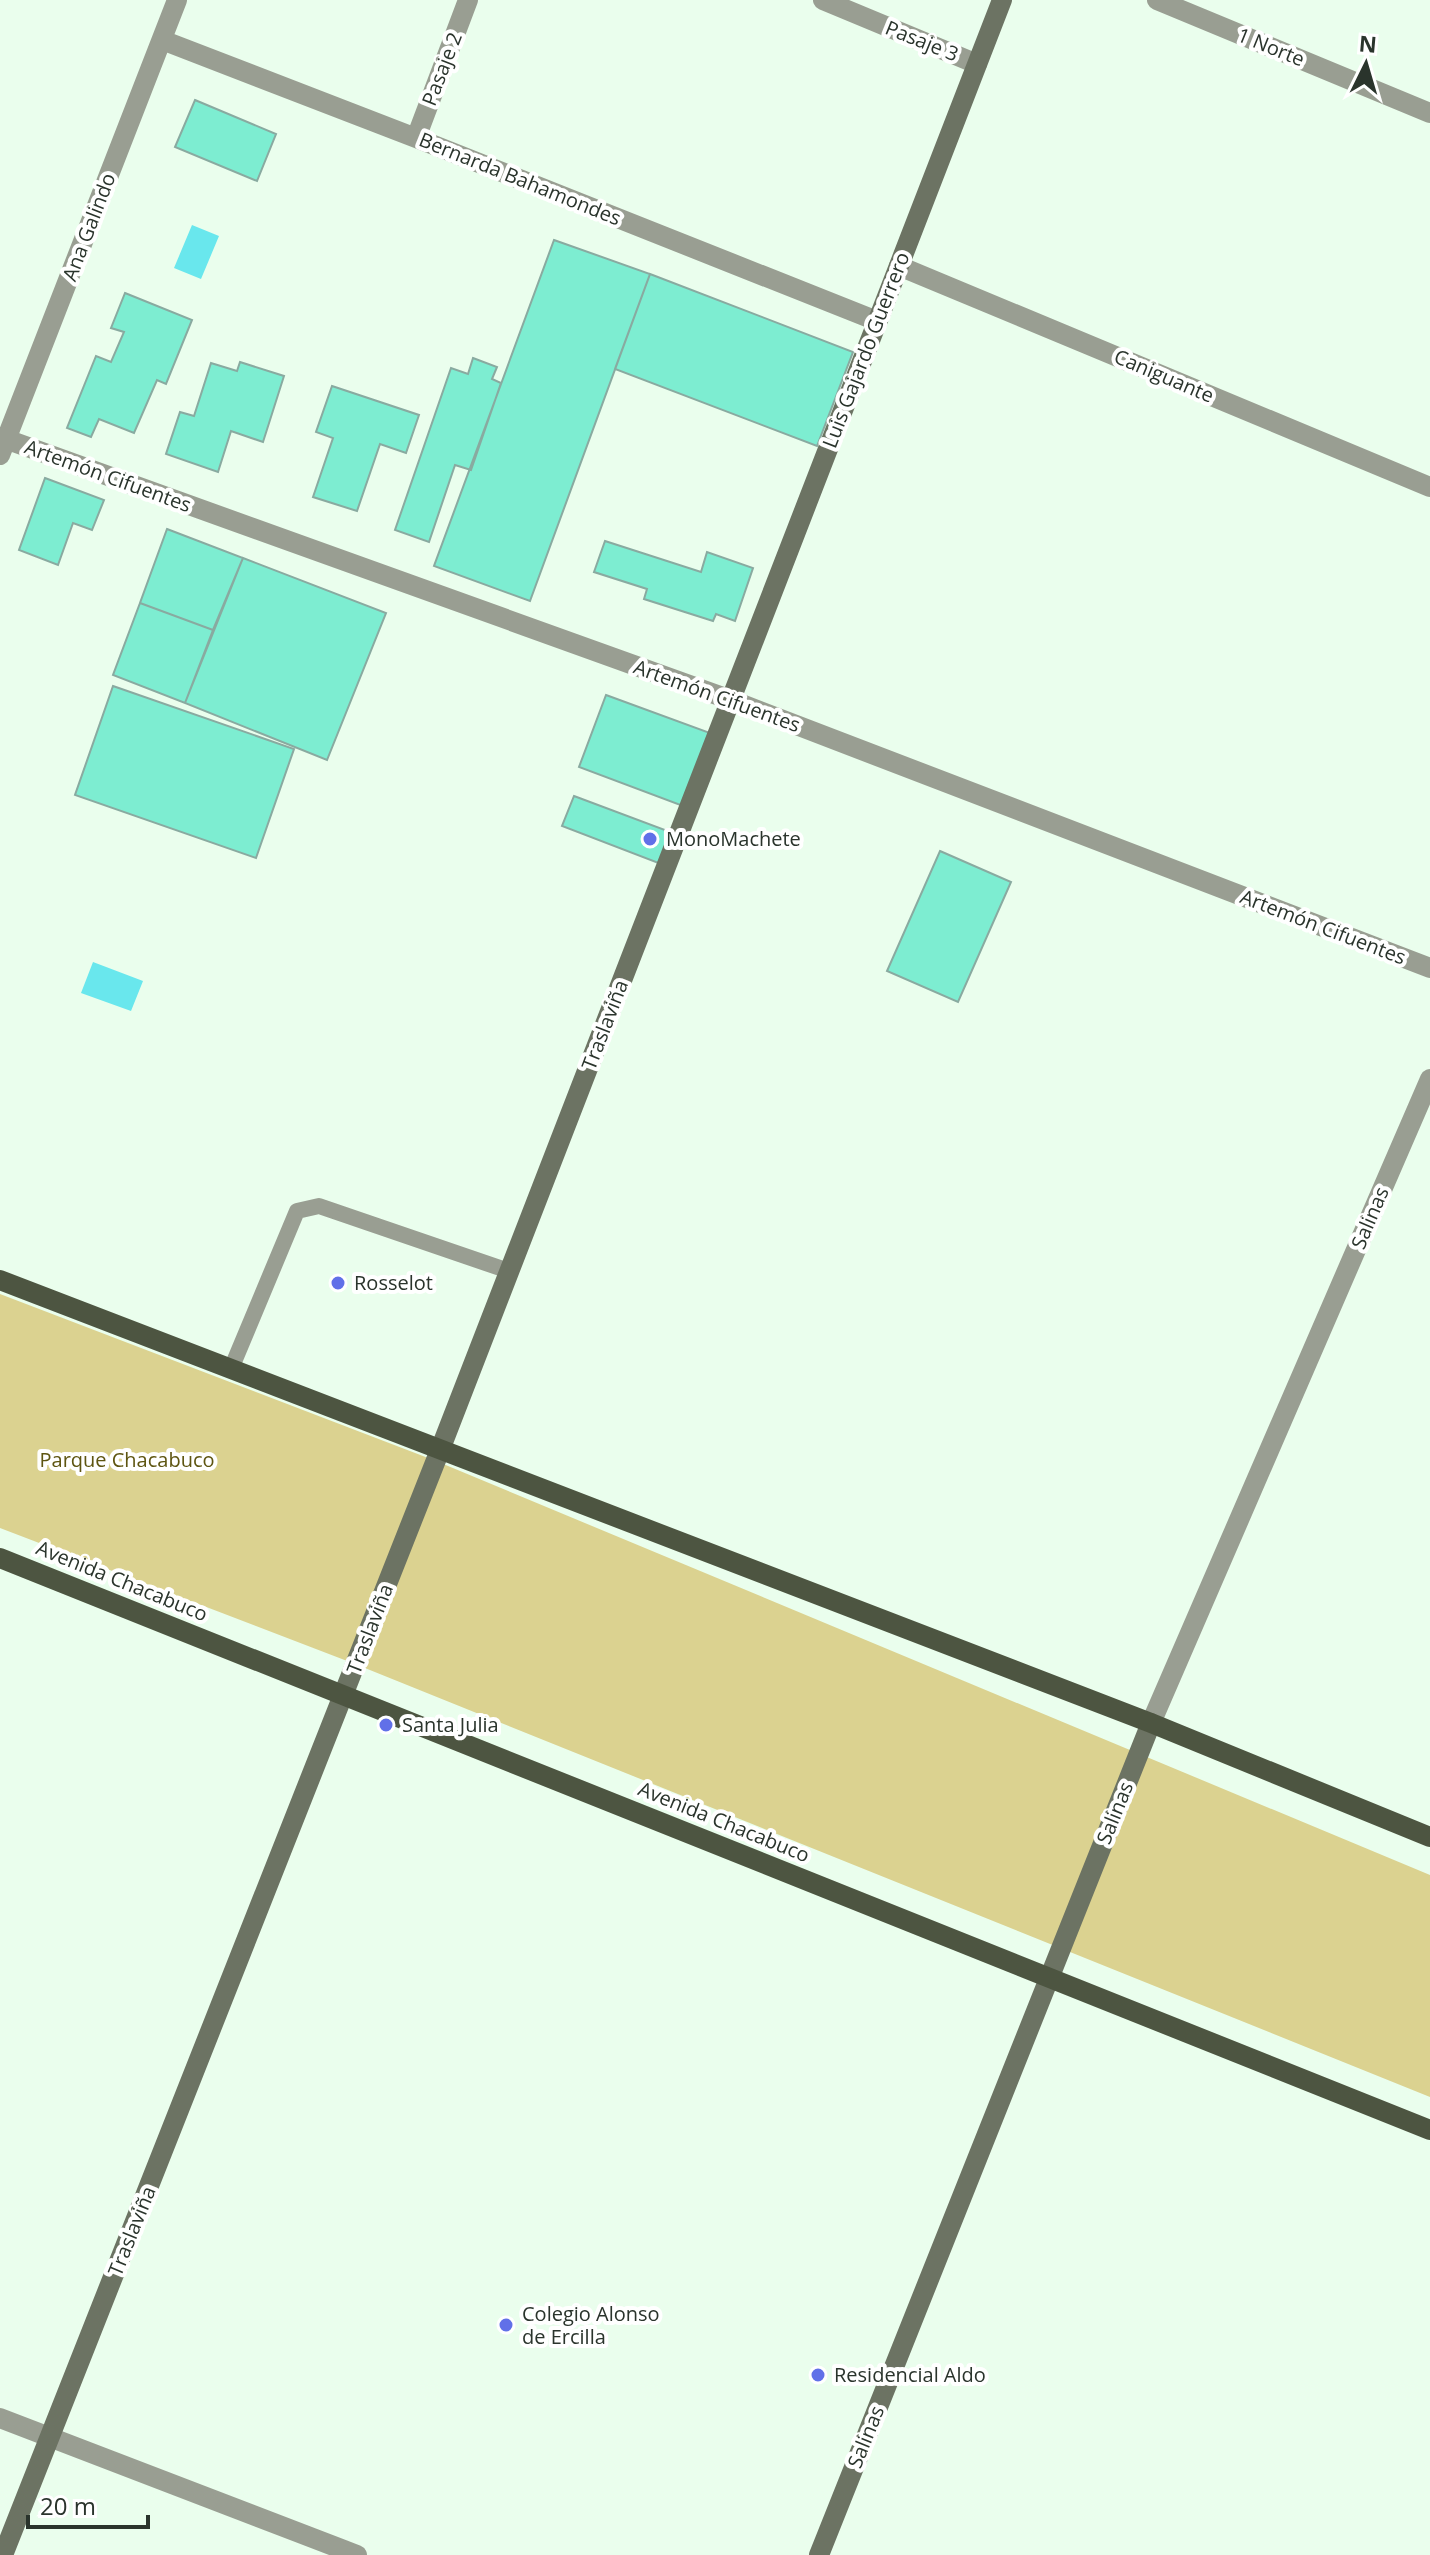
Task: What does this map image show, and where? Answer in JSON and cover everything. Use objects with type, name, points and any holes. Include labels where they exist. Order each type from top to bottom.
[{"type":"main road","points":[[0,1280],[1151,1723],[1430,1837]]},
{"type":"main road","name":"Avenida Chacabuco","points":[[0,1558],[1430,2130]]},
{"type":"street","name":"Ana Galindo","points":[[2,443],[177,0]]},
{"type":"street","name":"Pasaje 2","points":[[416,138],[468,0]]},
{"type":"street","name":"Pasaje 3","points":[[823,0],[977,64]]},
{"type":"street","name":"Luis Gajardo Guerrero","points":[[731,700],[1002,0]]},
{"type":"street","name":"1 Norte","points":[[1157,0],[1430,113]]},
{"type":"street","name":"Bernarda Bahamondes","points":[[162,40],[877,321]]},
{"type":"street","name":"Caniguante","points":[[899,266],[1430,487]]},
{"type":"street","name":"Artemón Cifuentes","points":[[2,443],[731,700],[1430,968]]},
{"type":"street","name":"Traslaviña","points":[[3,2555],[440,1450],[731,700]]},
{"type":"street","name":"Salinas","points":[[819,2555],[1151,1723],[1430,1079]]},
{"type":"street","points":[[0,2418],[357,2555]]},
{"type":"lane","points":[[231,1369],[297,1211],[319,1206],[509,1271]]},
{"type":"green space","name":"Parque Chacabuco","points":[[0,1294],[436,1461],[1430,1875],[1430,2097],[355,1664],[0,1528]]},
{"type":"water","points":[[192,225],[219,236],[201,279],[174,268]]},
{"type":"water","points":[[93,962],[143,981],[131,1011],[81,993]]},
{"type":"building","points":[[195,100],[276,134],[257,181],[175,147]]},
{"type":"building","points":[[554,240],[650,274],[530,601],[434,566]]},
{"type":"building","points":[[650,274],[853,352],[817,446],[615,369]]},
{"type":"building","points":[[125,293],[192,320],[166,384],[157,380],[134,433],[99,419],[91,437],[67,428],[96,356],[111,362],[124,332],[111,328]]},
{"type":"building","points":[[473,358],[497,367],[492,379],[501,383],[471,470],[455,465],[429,542],[395,530],[451,368],[468,374]]},
{"type":"building","points":[[240,362],[284,376],[263,442],[231,431],[218,472],[166,454],[180,412],[194,416],[211,363],[237,371]]},
{"type":"building","points":[[332,386],[419,415],[406,453],[380,444],[357,511],[313,497],[333,438],[316,432]]},
{"type":"building","points":[[45,478],[104,500],[92,530],[73,523],[58,565],[19,550]]},
{"type":"building","points":[[167,529],[243,558],[213,630],[140,603]]},
{"type":"building","points":[[605,541],[701,572],[707,552],[753,568],[735,621],[716,614],[713,621],[644,599],[647,589],[594,572]]},
{"type":"building","points":[[243,558],[386,613],[327,760],[185,703]]},
{"type":"building","points":[[140,603],[213,630],[185,703],[113,675]]},
{"type":"building","points":[[113,686],[294,749],[256,858],[75,795]]},
{"type":"building","points":[[606,695],[710,733],[683,806],[579,767]]},
{"type":"building","points":[[574,796],[673,833],[661,864],[562,826]]},
{"type":"building","points":[[940,851],[1011,882],[958,1002],[887,971]]},
{"type":"place","name":"MonoMachete","points":[[650,839]]},
{"type":"place","name":"Rosselot","points":[[338,1283]]},
{"type":"place","name":"Santa Julia","points":[[386,1725]]},
{"type":"place","name":"Colegio Alonso de Ercilla","points":[[506,2325]]},
{"type":"place","name":"Residencial Aldo","points":[[818,2375]]}]
